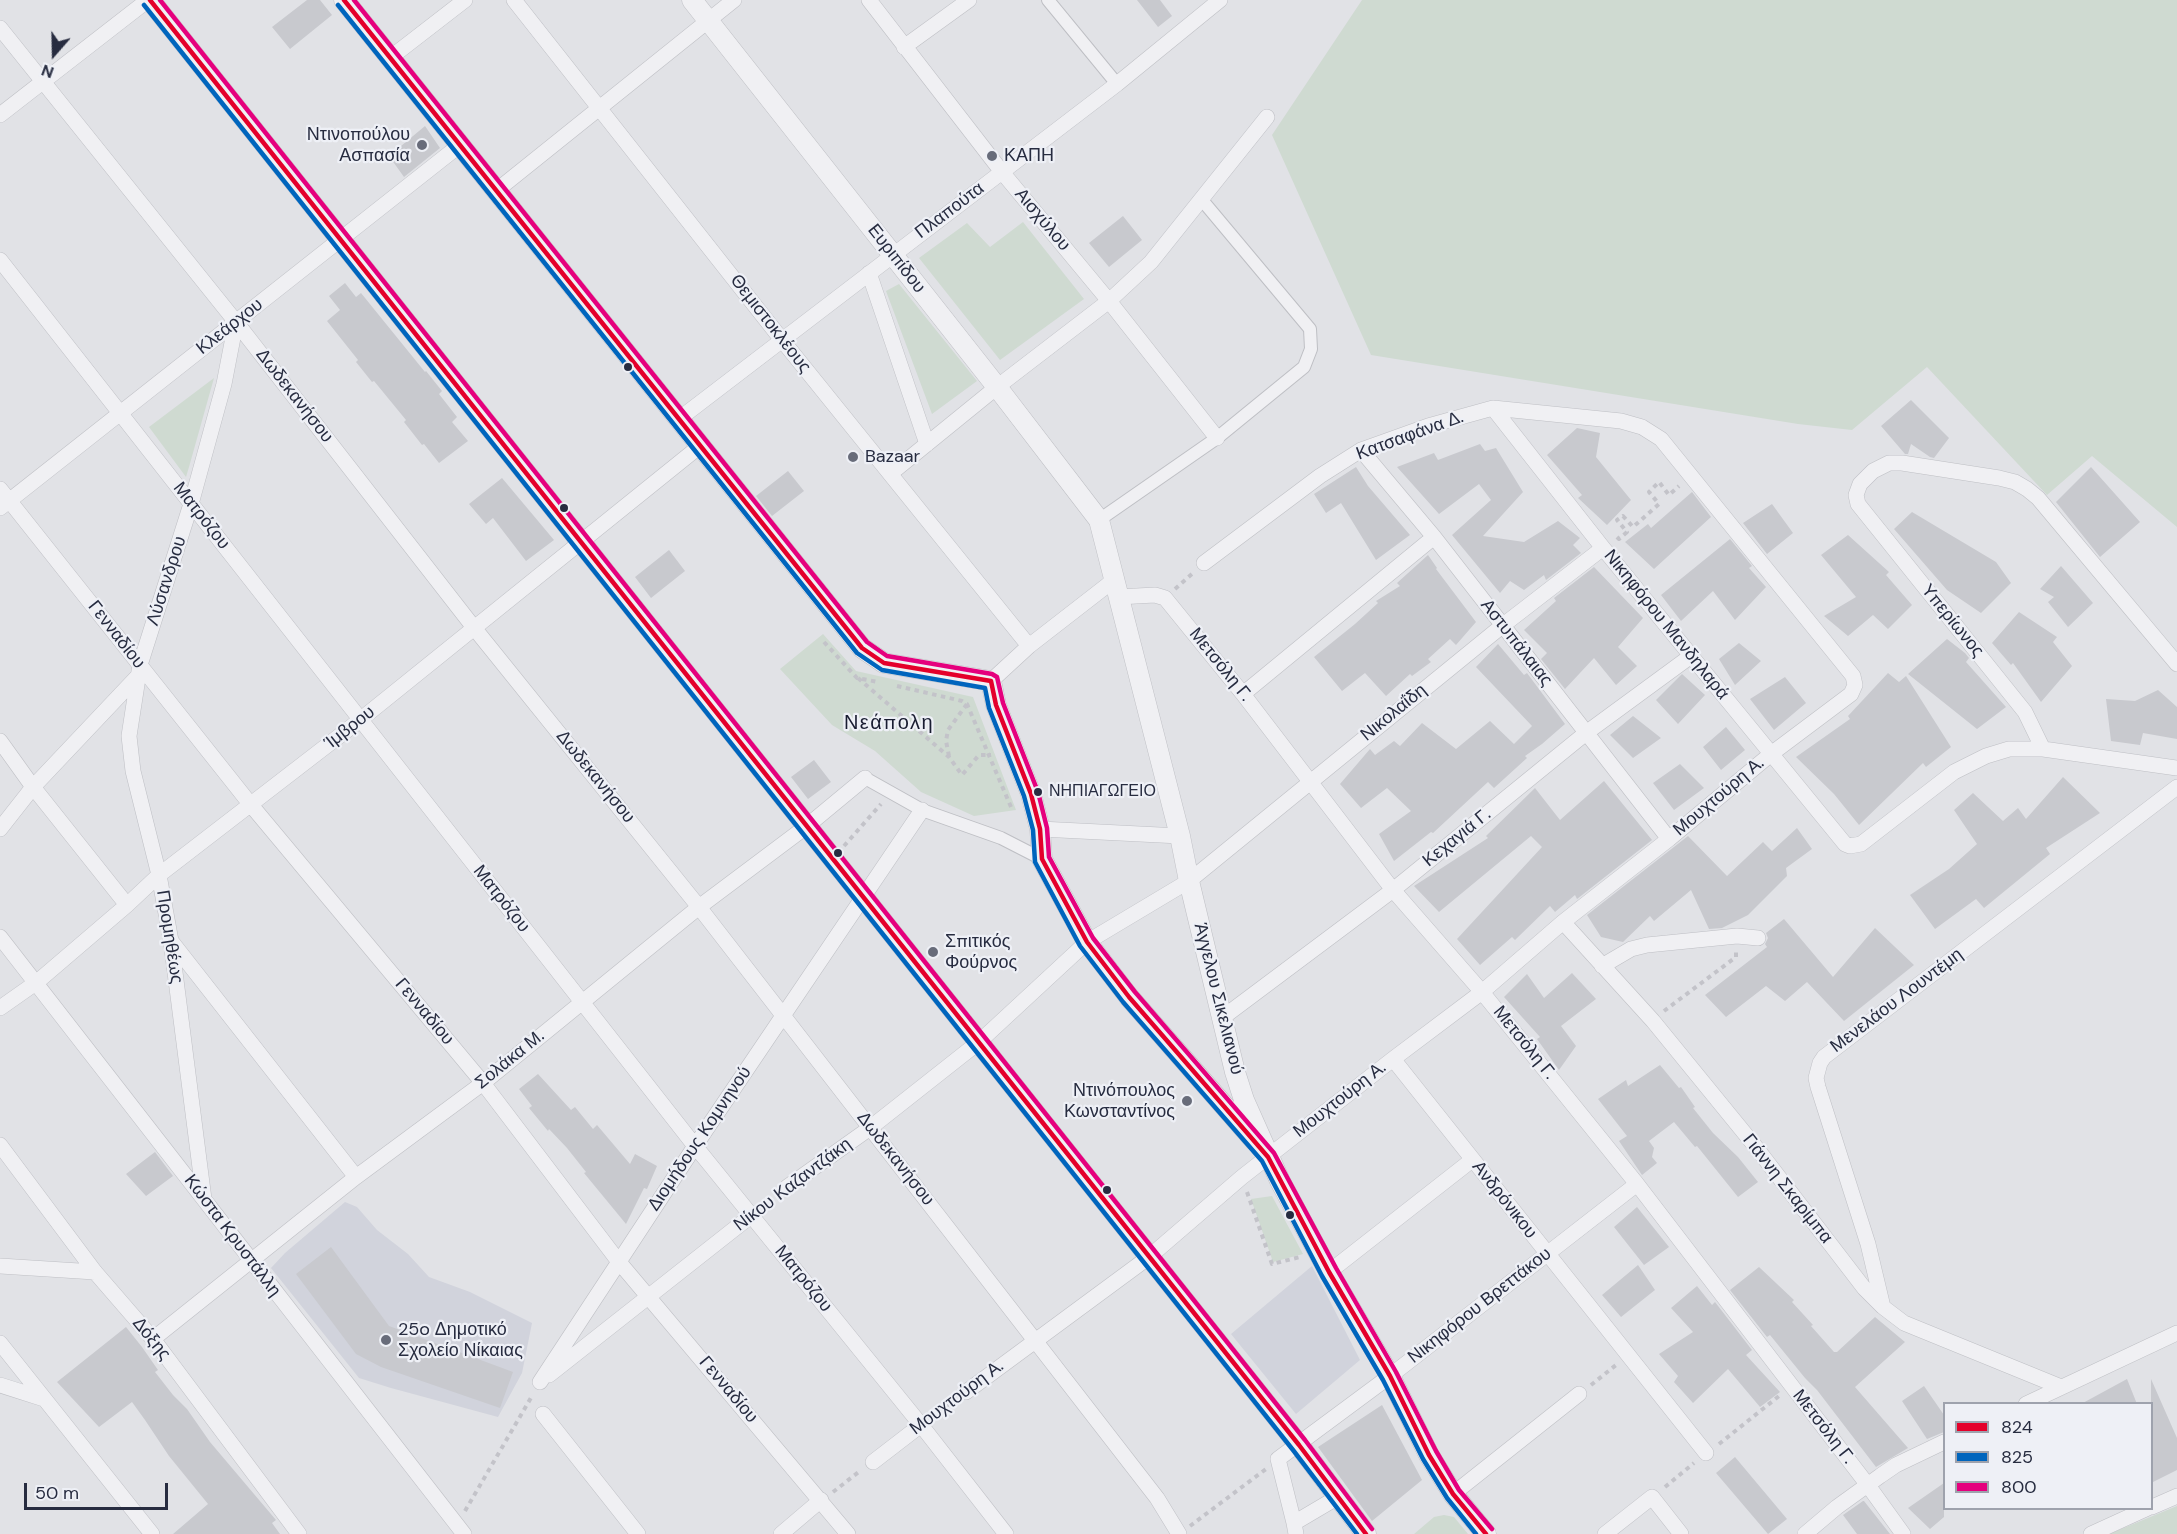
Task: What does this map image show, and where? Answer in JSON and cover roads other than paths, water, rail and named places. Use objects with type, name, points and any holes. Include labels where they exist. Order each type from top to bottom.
[{"type":"street","points":[[0,115],[149,0],[1299,1445],[1366,1534]]},
{"type":"street","points":[[344,0],[862,648],[890,665],[991,681]]},
{"type":"street","points":[[390,58],[465,0]]},
{"type":"street","name":"Θεμιστοκλέους","points":[[514,0],[782,340],[1029,646]]},
{"type":"street","name":"Ευριπίδου","points":[[692,0],[998,387],[1100,520]]},
{"type":"street","points":[[496,190],[734,0]]},
{"type":"street","name":"Αισχύλου","points":[[869,0],[1002,172],[1109,301],[1217,438]]},
{"type":"street","points":[[904,46],[969,0]]},
{"type":"street","points":[[1048,0],[1117,84]]},
{"type":"street","name":"Πλαπούτα","points":[[679,419],[1117,84],[1220,0]]},
{"type":"street","name":"Δωδεκανήσου","points":[[0,28],[236,322],[475,629],[699,907],[1157,1498],[1179,1534]]},
{"type":"street","points":[[890,474],[1109,301],[1151,262],[1267,117]]},
{"type":"street","name":"Κλεάρχου","points":[[3,499],[120,413],[460,145]]},
{"type":"street","points":[[1100,520],[1217,438],[1304,367],[1311,350],[1310,329],[1202,200]]},
{"type":"street","name":"Ματρόζου","points":[[0,260],[695,1146],[921,1425],[1006,1534]]},
{"type":"street","points":[[869,273],[927,444]]},
{"type":"street","name":"Λύσανδρου","points":[[0,830],[33,788],[138,671],[191,504],[224,384],[236,322]]},
{"type":"street","name":"Κατσαφάνα Δ.","points":[[1204,563],[1320,476],[1361,450],[1428,426],[1492,408],[1621,420],[1642,427],[1661,439],[1853,676]]},
{"type":"street","name":"Νικηφόρου Μανδηλαρά","points":[[1492,408],[1841,840],[1850,846],[1862,844],[1954,772],[1986,756],[2009,749],[2043,749]]},
{"type":"street","name":"Ίμβρου","points":[[0,1008],[37,982],[159,875],[475,629],[700,446]]},
{"type":"street","name":"Αστυπάλαιας","points":[[1361,450],[1434,537],[1669,839]]},
{"type":"street","name":"Υπερίωνος","points":[[2043,749],[2025,712],[1858,504],[1857,495],[1860,484],[1872,471],[1888,463],[1902,463],[2015,482],[2038,498],[2177,664]]},
{"type":"street","name":"Γενναδίου","points":[[3,499],[138,671],[483,1083],[619,1262],[848,1534]]},
{"type":"street","name":"Άγγελου Σικελιανού","points":[[1100,520],[1180,836],[1188,882],[1240,1089],[1268,1157],[1329,1272],[1390,1376],[1429,1455],[1453,1494],[1486,1534]]},
{"type":"street","points":[[1244,694],[1434,537]]},
{"type":"street","name":"Νικολαΐδη","points":[[1188,882],[1600,544]]},
{"type":"street","points":[[991,681],[1029,646],[1116,589]]},
{"type":"street","name":"Μετσόλη Γ.","points":[[1116,589],[1166,598],[1244,694],[1393,890],[1482,992],[1637,1184],[1903,1534]]},
{"type":"street","name":"Κεχαγιά Γ.","points":[[1222,1018],[1393,890],[1586,733],[1691,656]]},
{"type":"street","name":"Προμηθέως","points":[[138,671],[129,736],[130,750],[159,875],[171,941],[204,1199]]},
{"type":"street","name":"Μουχτούρη Α.","points":[[966,1392],[1149,1257],[1242,1177],[1482,992],[1563,922],[1669,839],[1771,754],[1851,694],[1855,685],[1853,676]]},
{"type":"street","points":[[991,681],[996,705],[1031,794],[1040,829],[1042,859],[1087,942],[1129,997],[1268,1157]]},
{"type":"street","points":[[0,741],[33,788],[127,905]]},
{"type":"street","points":[[2043,749],[2177,768]]},
{"type":"street","points":[[865,778],[922,810],[1001,838],[1042,859]]},
{"type":"street","name":"Σολάκα Μ.","points":[[153,1339],[356,1177],[483,1083],[699,907],[807,826],[865,778]]},
{"type":"street","name":"Μενελάου Λουντέμη","points":[[1882,1307],[1868,1244],[1818,1087],[1816,1078],[1820,1063],[1833,1050],[2177,787]]},
{"type":"street","name":"Διομήδους Κομνηνού","points":[[540,1382],[695,1146],[922,810]]},
{"type":"street","points":[[1040,829],[1180,836]]},
{"type":"street","name":"Νίκου Καζαντζάκη","points":[[787,1187],[870,1128],[979,1042],[1087,942],[1188,882]]},
{"type":"street","name":"Γιάννη Σκαρίμπα","points":[[1563,922],[1653,1022],[1755,1146],[1864,1288],[1882,1307],[1904,1323],[2061,1387]]},
{"type":"street","points":[[1602,966],[1631,949],[1647,945],[1737,936],[1758,938]]},
{"type":"street","name":"Κώστα Κρυστάλλη","points":[[0,938],[37,982],[460,1529]]},
{"type":"street","points":[[171,941],[356,1177]]},
{"type":"street","name":"Ανδρόνικου","points":[[1393,1059],[1706,1453]]},
{"type":"street","name":"Δόξης","points":[[0,1145],[95,1272],[153,1339],[299,1534]]},
{"type":"street","points":[[1329,1272],[1472,1160]]},
{"type":"street","name":"Νικηφόρου Βρεττάκου","points":[[1295,1529],[1278,1460],[1637,1184]]},
{"type":"street","name":"Νίκου Καζαντζάκη","points":[[540,1382],[752,1215]]},
{"type":"street","points":[[0,1266],[95,1272]]},
{"type":"street","points":[[2030,1402],[2177,1333]]},
{"type":"street","points":[[0,1343],[152,1534]]},
{"type":"street","points":[[0,1385],[44,1399]]},
{"type":"street","points":[[1453,1494],[1579,1394]]},
{"type":"street","points":[[543,1414],[638,1534]]},
{"type":"street","name":"Μουχτούρη Α.","points":[[873,1462],[921,1425]]},
{"type":"street","points":[[1805,1534],[1867,1484],[1896,1465],[1943,1442]]},
{"type":"street","points":[[2153,1507],[2177,1496]]},
{"type":"street","points":[[1295,1529],[1338,1497]]},
{"type":"street","points":[[1605,1534],[1652,1497],[1681,1534]]},
{"type":"street","points":[[781,1534],[821,1500]]},
{"type":"street","points":[[2091,1534],[2145,1510]]},
{"type":"place","name":"Ντινοπούλου Ασπασία","points":[[422,145]]},
{"type":"place","name":"ΚΑΠΗ","points":[[992,156]]},
{"type":"place","name":"Bazaar","points":[[853,457]]},
{"type":"place","name":"ΝΗΠΙΑΓΩΓΕΙΟ","points":[[1038,792]]},
{"type":"place","name":"Σπιτικός Φούρνος","points":[[933,952]]},
{"type":"place","name":"Ντινόπουλος Κωνσταντίνος","points":[[1187,1101]]},
{"type":"place","name":"25o Δημοτικό Σχολείο Νίκαιας","points":[[386,1340]]},
{"type":"district","name":"Νεάπολη","points":[[889,724]]}]
